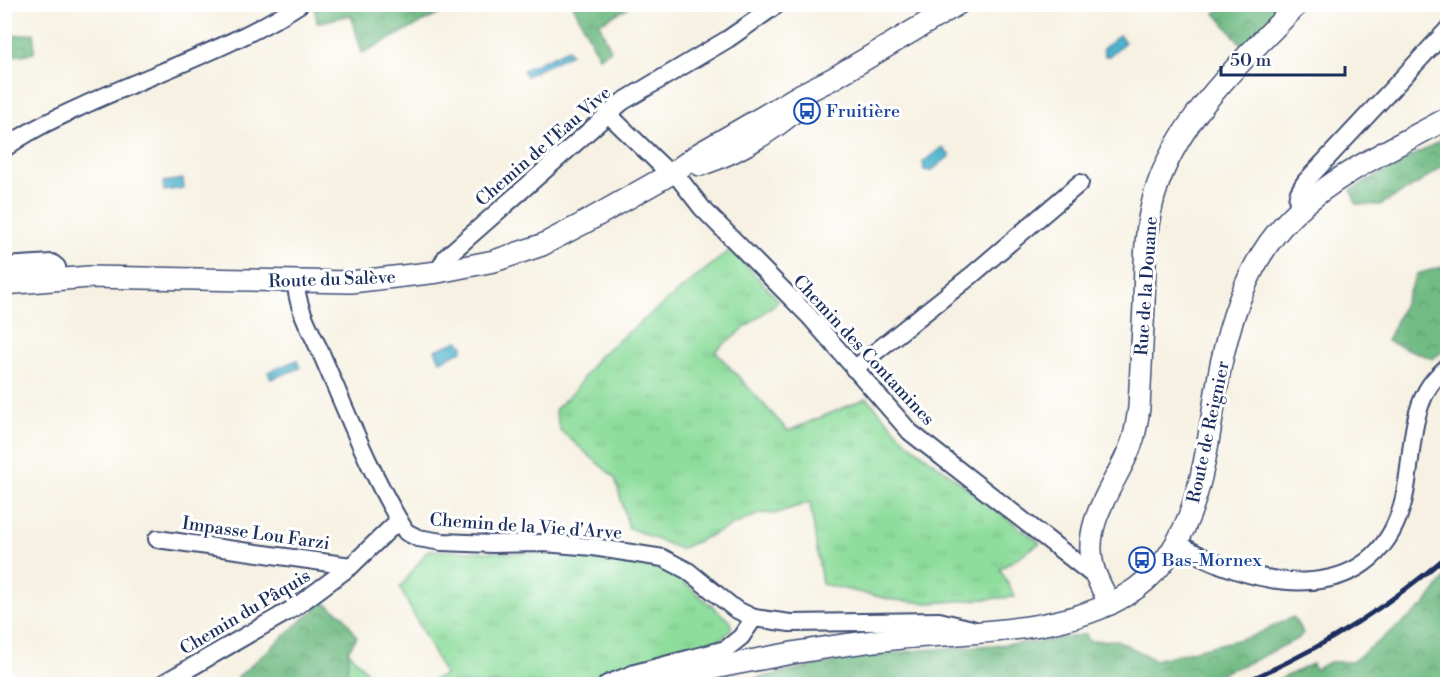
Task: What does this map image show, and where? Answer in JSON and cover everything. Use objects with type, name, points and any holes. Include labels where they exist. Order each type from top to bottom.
[{"type":"main road","name":"Route du Salève","points":[[4,284],[89,277],[351,282],[438,272],[494,261],[542,245],[672,173],[720,158],[782,121],[832,79],[958,4]]},
{"type":"main road","name":"Rue de la Douane","points":[[1110,604],[1091,558],[1093,528],[1106,494],[1132,444],[1139,408],[1145,256],[1151,206],[1167,163],[1192,120],[1221,84],[1298,4]]},
{"type":"main road","name":"Route de Reignier","points":[[654,684],[711,669],[856,642],[982,631],[1060,621],[1087,614],[1110,604],[1142,584],[1159,566],[1187,522],[1197,494],[1222,363],[1243,290],[1268,244],[1299,208],[1336,181],[1448,118]]},
{"type":"street","points":[[4,149],[21,136],[56,118],[254,30],[300,4]]},
{"type":"street","name":"Chemin de l'Eau Vive","points":[[438,272],[446,257],[607,113],[634,94],[728,39],[778,4]]},
{"type":"street","points":[[1299,208],[1296,200],[1298,192],[1306,181],[1448,29]]},
{"type":"street","name":"Chemin des Contamines","points":[[607,113],[672,173],[702,208],[809,316],[910,432],[1098,579]]},
{"type":"street","points":[[854,369],[972,275],[1080,183]]},
{"type":"street","points":[[4,266],[52,263],[57,267],[59,278]]},
{"type":"street","name":"Chemin de la Vie d'Arve","points":[[296,282],[297,296],[308,324],[354,429],[406,532],[418,538],[442,542],[543,543],[592,547],[663,558],[688,571],[735,609],[754,618],[790,623],[939,621],[982,631]]},
{"type":"street","points":[[1176,542],[1194,554],[1219,565],[1278,581],[1332,579],[1352,570],[1372,556],[1388,538],[1396,522],[1408,477],[1421,404],[1433,381],[1448,366]]},
{"type":"street","name":"Chemin du Pâquis","points":[[162,684],[294,608],[351,566],[399,520]]},
{"type":"street","name":"Impasse Lou Farzi","points":[[157,539],[351,566]]},
{"type":"street","points":[[607,684],[634,673],[726,649],[741,637],[754,618]]},
{"type":"green space","points":[[314,4],[457,5],[362,53],[351,15],[317,23]]},
{"type":"green space","points":[[573,5],[629,5],[628,8],[599,23],[611,50],[599,57]]},
{"type":"green space","points":[[1223,5],[1290,5],[1245,49],[1215,13]]},
{"type":"green space","points":[[34,33],[34,53],[5,57],[5,37]]},
{"type":"green space","points":[[1447,137],[1447,163],[1419,183],[1380,205],[1356,204],[1351,190]]},
{"type":"green space","points":[[731,249],[779,301],[715,351],[788,431],[867,398],[907,442],[1040,543],[1000,569],[1015,597],[928,603],[893,600],[822,584],[810,502],[774,514],[761,513],[680,549],[629,528],[615,478],[560,430],[555,410],[574,391],[599,356]]},
{"type":"green space","points":[[1442,267],[1447,270],[1447,348],[1433,359],[1387,341],[1417,274]]},
{"type":"green space","points":[[428,550],[588,555],[669,570],[731,622],[731,629],[723,638],[663,655],[592,684],[422,684],[445,675],[400,588]]},
{"type":"green space","points":[[1447,575],[1447,684],[1270,684],[1312,664],[1315,670],[1329,662],[1352,662],[1425,605]]},
{"type":"green space","points":[[323,602],[343,615],[357,637],[348,651],[347,677],[341,684],[234,684],[239,676]]},
{"type":"green space","points":[[1293,617],[1303,633],[1299,638],[1253,661],[1193,684],[729,684],[847,659],[920,650],[1040,642],[1086,634],[1089,641],[1117,640],[1155,660],[1253,636]]},
{"type":"green space","points":[[348,651],[368,673],[396,684],[341,684],[347,677]]},
{"type":"water","points":[[1119,35],[1125,42],[1109,56],[1105,56],[1103,49]]},
{"type":"water","points":[[568,49],[571,54],[526,76],[523,70]]},
{"type":"water","points":[[942,147],[950,156],[931,171],[924,170],[923,162]]},
{"type":"water","points":[[183,179],[184,188],[164,191],[163,182]]},
{"type":"water","points":[[458,341],[463,345],[462,351],[440,361],[435,350]]},
{"type":"water","points":[[297,360],[300,368],[271,379],[268,372]]},
{"type":"railway","points":[[1239,684],[1295,658],[1348,628],[1399,594],[1448,555]]},
{"type":"place","name":"Fruitière","points":[[807,111]]},
{"type":"place","name":"Bas-Mornex","points":[[1142,560]]}]
